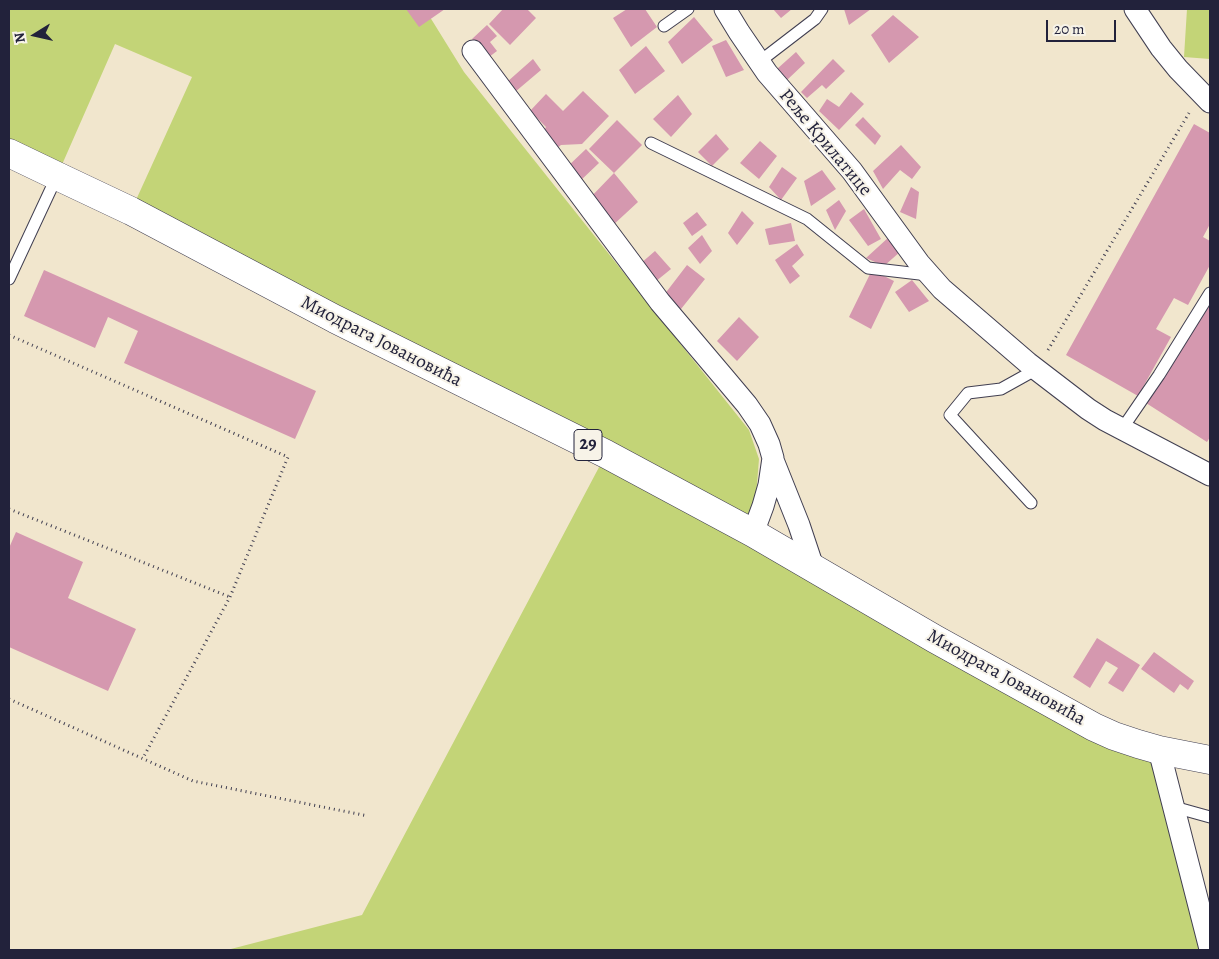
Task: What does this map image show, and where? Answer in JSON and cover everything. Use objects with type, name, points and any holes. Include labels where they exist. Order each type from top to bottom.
[{"type":"main road","name":"Миодрага Јовановића","points":[[9,153],[131,211],[335,320],[606,454],[753,533],[1067,713],[1114,736],[1159,750],[1210,760]]},
{"type":"street","name":"Реље Крилатице","points":[[725,9],[738,32],[788,99],[852,171],[928,275],[955,302],[1037,369],[1104,420],[1209,472]]},
{"type":"street","points":[[1135,9],[1161,48],[1206,98]]},
{"type":"street","points":[[473,51],[660,302],[760,424],[799,524],[813,567]]},
{"type":"street","points":[[753,533],[765,499],[773,458]]},
{"type":"street","points":[[1159,750],[1210,949]]},
{"type":"lane","points":[[664,26],[688,9]]},
{"type":"lane","points":[[759,62],[815,19],[822,9]]},
{"type":"lane","points":[[651,143],[807,219],[868,268],[928,275]]},
{"type":"lane","points":[[9,279],[57,176]]},
{"type":"lane","points":[[1122,429],[1159,375],[1210,293]]},
{"type":"lane","points":[[1031,503],[950,415],[968,393],[1001,389],[1037,369]]},
{"type":"lane","points":[[1174,806],[1210,817]]},
{"type":"path","points":[[1037,369],[1206,98]]},
{"type":"path","points":[[9,335],[288,457],[230,597],[143,758]]},
{"type":"path","points":[[9,509],[230,597]]},
{"type":"path","points":[[9,699],[193,781],[368,816]]},
{"type":"green space","points":[[9,9],[425,9],[464,72],[749,430],[759,459],[753,533],[1159,750],[1210,950],[227,950],[362,915],[606,454],[131,211],[192,77],[115,44],[57,176],[9,153]]},
{"type":"green space","points":[[1187,9],[1210,9],[1210,59],[1184,57]]},
{"type":"building","points":[[406,9],[445,9],[419,27]]},
{"type":"building","points":[[503,9],[527,9],[536,18],[510,45],[489,24]]},
{"type":"building","points":[[627,9],[645,9],[657,27],[631,47],[613,18]]},
{"type":"building","points":[[773,9],[792,9],[781,18]]},
{"type":"building","points":[[844,9],[871,9],[849,25]]},
{"type":"building","points":[[893,15],[919,37],[889,63],[871,35]]},
{"type":"building","points":[[694,17],[713,40],[682,64],[668,42]]},
{"type":"building","points":[[487,25],[497,36],[490,42],[497,51],[489,57],[472,39]]},
{"type":"building","points":[[726,40],[744,70],[726,77],[712,46]]},
{"type":"building","points":[[646,46],[665,71],[635,94],[619,70]]},
{"type":"building","points":[[796,52],[805,63],[787,80],[777,69]]},
{"type":"building","points":[[533,59],[541,70],[515,92],[507,82]]},
{"type":"building","points":[[833,59],[845,71],[826,89],[822,85],[807,98],[801,92]]},
{"type":"building","points":[[583,91],[609,116],[582,144],[561,145],[552,152],[540,138],[546,127],[530,111],[546,94],[563,111]]},
{"type":"building","points":[[851,92],[864,104],[839,130],[819,111],[827,99],[839,107]]},
{"type":"building","points":[[678,95],[692,114],[671,137],[653,119]]},
{"type":"building","points":[[863,117],[881,136],[875,145],[855,125]]},
{"type":"building","points":[[617,120],[642,145],[614,173],[589,149]]},
{"type":"building","points":[[1194,124],[1210,133],[1210,224],[1203,237],[1210,241],[1210,265],[1188,305],[1174,298],[1156,329],[1171,337],[1138,396],[1066,355]]},
{"type":"building","points":[[716,134],[729,149],[712,166],[698,152]]},
{"type":"building","points":[[760,141],[777,156],[759,179],[740,163]]},
{"type":"building","points":[[901,145],[921,167],[912,179],[900,170],[883,189],[873,171]]},
{"type":"building","points":[[586,149],[599,163],[579,182],[566,168]]},
{"type":"building","points":[[782,167],[797,178],[781,200],[769,187]]},
{"type":"building","points":[[822,170],[836,189],[811,206],[804,181]]},
{"type":"building","points":[[614,173],[638,202],[612,226],[588,200]]},
{"type":"building","points":[[911,187],[919,192],[916,219],[900,212]]},
{"type":"building","points":[[839,200],[846,211],[835,230],[826,210]]},
{"type":"building","points":[[864,209],[881,239],[868,246],[849,220]]},
{"type":"building","points":[[742,211],[754,223],[737,245],[728,233]]},
{"type":"building","points":[[697,212],[707,225],[692,236],[683,223]]},
{"type":"building","points":[[791,223],[795,241],[769,245],[765,229]]},
{"type":"building","points":[[702,235],[712,251],[700,264],[688,248]]},
{"type":"building","points":[[889,237],[901,251],[884,266],[866,258]]},
{"type":"building","points":[[797,244],[804,255],[792,266],[800,276],[790,284],[775,260]]},
{"type":"building","points":[[655,251],[671,269],[655,282],[640,264]]},
{"type":"building","points":[[687,265],[705,279],[681,309],[664,295]]},
{"type":"building","points":[[44,270],[316,391],[295,439],[124,363],[138,331],[108,317],[95,348],[24,316]]},
{"type":"building","points":[[872,270],[894,281],[871,329],[849,317]]},
{"type":"building","points":[[912,280],[929,301],[909,312],[895,292]]},
{"type":"building","points":[[1210,302],[1210,437],[1207,442],[1146,403]]},
{"type":"building","points":[[739,317],[759,337],[737,361],[717,341]]},
{"type":"building","points":[[16,532],[83,562],[68,598],[136,629],[108,691],[9,647],[9,548]]},
{"type":"building","points":[[1097,638],[1140,665],[1123,692],[1108,683],[1118,668],[1106,661],[1090,688],[1073,677]]},
{"type":"building","points":[[1154,652],[1194,681],[1188,690],[1180,684],[1174,693],[1141,669]]}]
